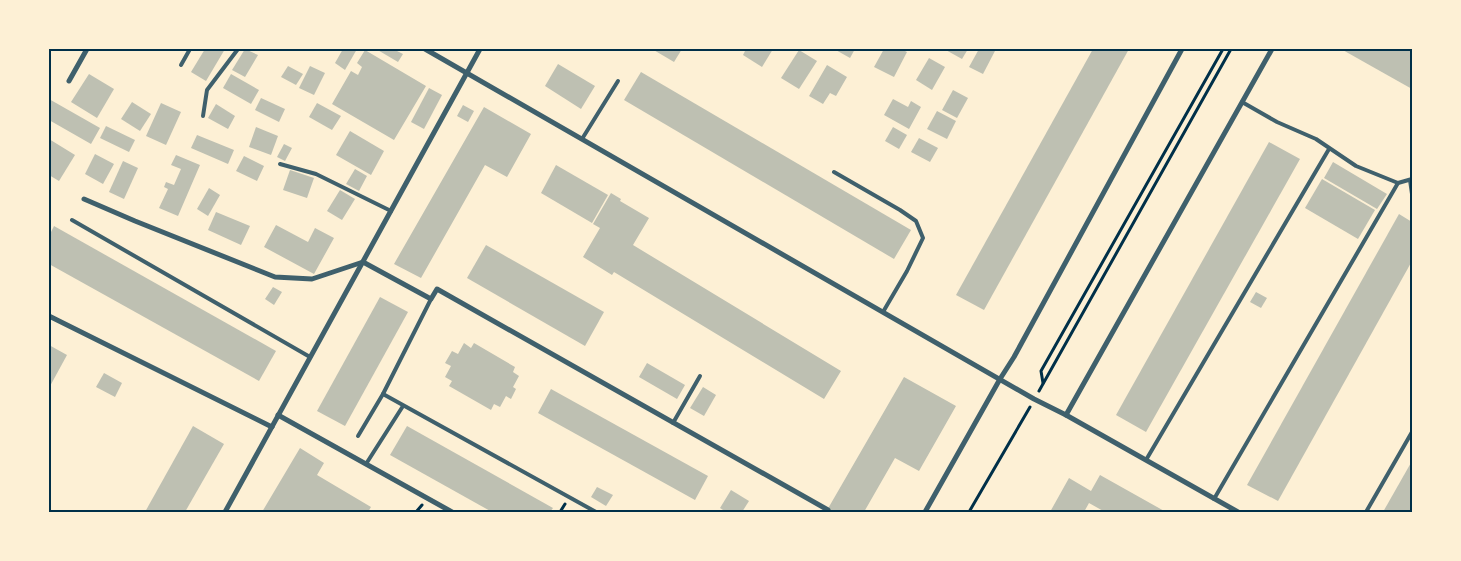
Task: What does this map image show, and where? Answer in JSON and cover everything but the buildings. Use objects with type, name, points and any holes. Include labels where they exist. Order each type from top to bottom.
[{"type":"street","points":[[69,81],[87,49]]},
{"type":"street","points":[[425,49],[1034,399],[1066,414],[1238,512]]},
{"type":"street","points":[[225,512],[480,49]]},
{"type":"street","points":[[925,512],[1014,357],[1182,49]]},
{"type":"street","points":[[1066,414],[1272,49]]},
{"type":"street","points":[[84,199],[275,277],[312,279],[363,262],[431,299],[437,289],[828,510]]},
{"type":"street","points":[[49,316],[272,427]]},
{"type":"street","points":[[278,415],[452,512]]},
{"type":"lane","points":[[181,65],[190,49]]},
{"type":"lane","points":[[203,116],[207,90],[238,49]]},
{"type":"lane","points":[[582,139],[618,81]]},
{"type":"lane","points":[[1242,102],[1277,122],[1316,139],[1356,166],[1398,183],[1411,180],[1412,194]]},
{"type":"lane","points":[[1146,460],[1329,149]]},
{"type":"lane","points":[[280,164],[316,174],[391,211]]},
{"type":"lane","points":[[834,172],[916,221],[923,238],[907,271],[883,312]]},
{"type":"lane","points":[[1214,499],[1398,183]]},
{"type":"lane","points":[[72,220],[310,357]]},
{"type":"lane","points":[[358,436],[383,394],[431,299]]},
{"type":"lane","points":[[673,423],[700,376]]},
{"type":"lane","points":[[383,394],[596,512]]},
{"type":"lane","points":[[366,464],[404,406]]},
{"type":"lane","points":[[1366,512],[1412,432]]},
{"type":"path","points":[[1043,383],[1041,371],[1223,49]]},
{"type":"path","points":[[969,512],[1231,49]]}]
